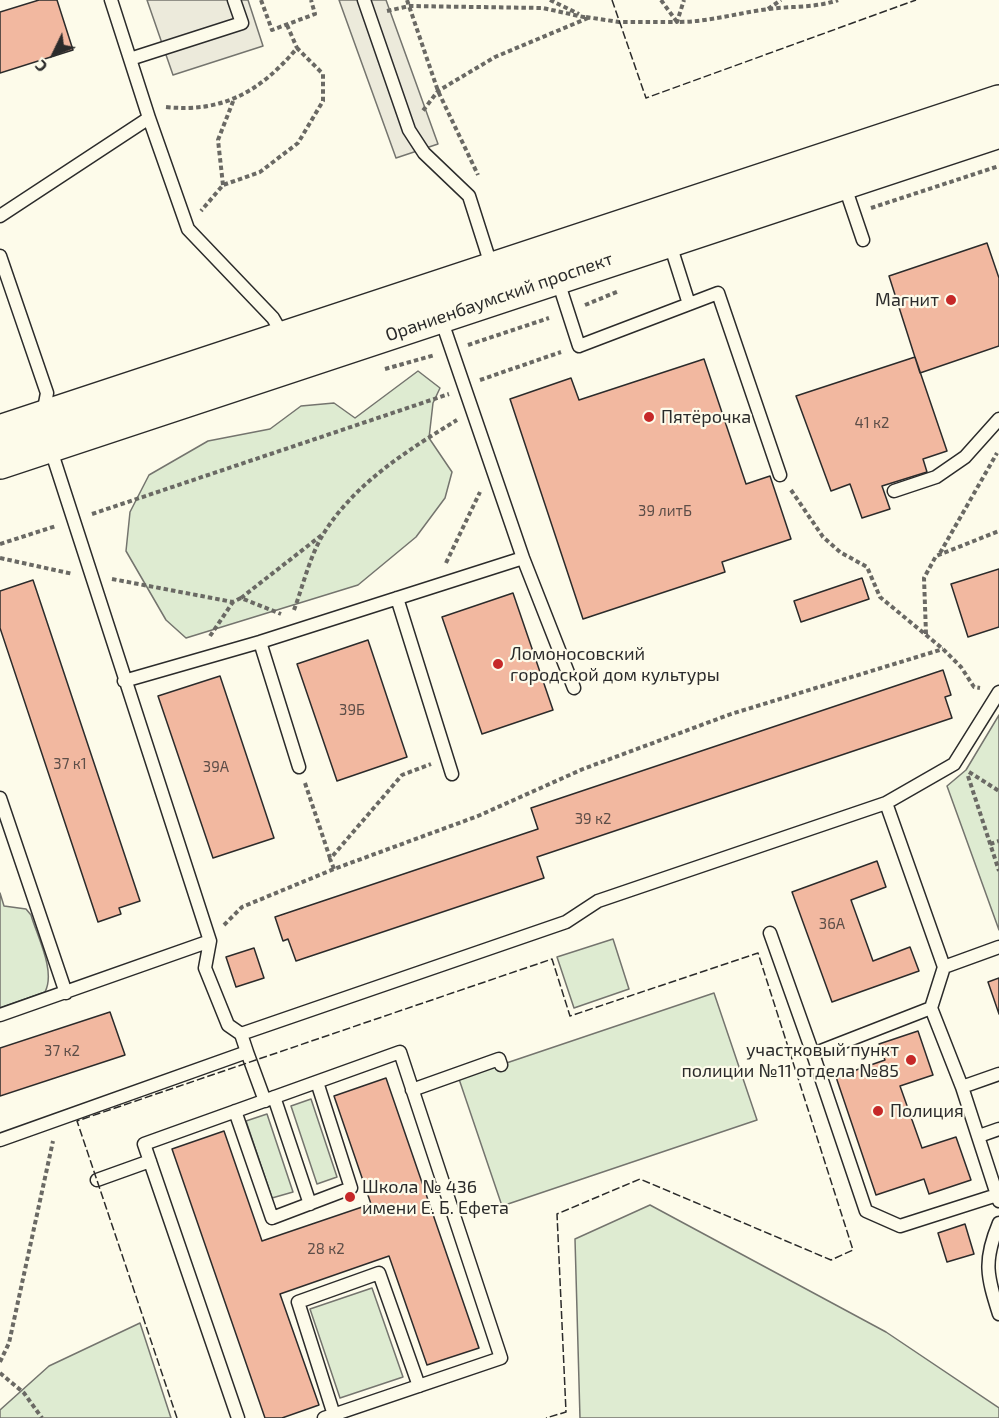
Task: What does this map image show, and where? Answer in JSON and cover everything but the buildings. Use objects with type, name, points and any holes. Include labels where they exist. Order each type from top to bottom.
[{"type":"main road","name":"Ораниенбаумский проспект","points":[[840,171],[999,102]]},
{"type":"main road","name":"Ораниенбаумский проспект","points":[[0,462],[45,432],[290,352],[492,268],[664,227],[840,171],[999,131]]},
{"type":"main road","name":"Ораниенбаумский проспект","points":[[290,352],[440,316],[556,277],[664,227]]},
{"type":"main road","name":"Ораниенбаумский проспект","points":[[0,432],[45,432]]},
{"type":"lane","points":[[111,0],[188,229],[273,318],[290,352]]},
{"type":"lane","points":[[130,59],[242,23],[234,0]]},
{"type":"lane","points":[[364,0],[409,130],[424,153],[469,196],[492,268]]},
{"type":"lane","points":[[0,216],[149,118]]},
{"type":"lane","points":[[840,171],[863,240]]},
{"type":"lane","points":[[664,227],[689,304]]},
{"type":"lane","points":[[0,256],[47,393],[45,432],[210,941],[205,968],[228,1025],[241,1034],[247,1052],[270,1099],[310,1204]]},
{"type":"lane","points":[[556,277],[579,345],[718,293],[780,475]]},
{"type":"lane","points":[[440,316],[523,558],[574,688]]},
{"type":"lane","points":[[894,492],[936,477],[965,457],[999,419]]},
{"type":"lane","points":[[124,681],[260,642],[523,558]]},
{"type":"lane","points":[[397,598],[445,759],[452,774]]},
{"type":"lane","points":[[260,642],[299,767]]},
{"type":"lane","points":[[241,1034],[566,922],[598,901],[886,803],[954,764],[999,692]]},
{"type":"lane","points":[[0,798],[66,993]]},
{"type":"lane","points":[[770,933],[866,1211],[900,1226],[998,1198],[979,1136],[931,1008],[944,967],[886,803]]},
{"type":"lane","points":[[0,1015],[210,941]]},
{"type":"lane","points":[[944,967],[999,947]]},
{"type":"lane","points":[[813,1054],[931,1008]]},
{"type":"lane","points":[[0,1140],[247,1052]]},
{"type":"lane","points":[[238,1418],[144,1144],[400,1052],[501,1358],[418,1386],[329,1416],[298,1302],[379,1273],[418,1386]]},
{"type":"lane","points":[[412,1090],[499,1059],[501,1065]]},
{"type":"lane","points":[[962,1088],[999,1074]]},
{"type":"lane","points":[[235,1111],[272,1218],[351,1188],[317,1082]]},
{"type":"lane","points":[[979,1136],[999,1129]]},
{"type":"lane","points":[[97,1180],[150,1161]]},
{"type":"lane","points":[[999,1223],[987,1276],[999,1314]]},
{"type":"path","points":[[261,0],[272,30],[315,14],[311,0]]},
{"type":"path","points":[[407,0],[438,92],[481,181]]},
{"type":"path","points":[[550,0],[588,18]]},
{"type":"path","points":[[662,0],[676,22]]},
{"type":"path","points":[[676,22],[684,0]]},
{"type":"path","points":[[768,9],[781,0]]},
{"type":"path","points":[[370,16],[408,6],[543,8],[619,22],[703,22],[768,9],[825,5],[838,0]]},
{"type":"path","points":[[409,130],[438,92],[495,57],[588,18]]},
{"type":"path","points":[[194,205],[198,216],[223,185],[260,172],[298,143],[323,101],[323,74],[297,48],[287,24]]},
{"type":"path","points":[[165,117],[162,107],[188,110],[247,94],[278,71],[297,48]]},
{"type":"path","points":[[223,185],[218,140],[234,99]]},
{"type":"path","points":[[0,544],[448,394],[465,388],[473,382],[579,345]]},
{"type":"path","points":[[448,394],[451,403]]},
{"type":"path","points":[[191,662],[233,602],[242,598],[323,534],[347,503],[374,477],[418,444],[473,411]]},
{"type":"path","points":[[454,412],[460,431]]},
{"type":"path","points":[[939,554],[999,450]]},
{"type":"path","points":[[780,475],[823,537],[840,552],[867,567],[880,597],[943,649],[961,667],[974,687],[999,692]]},
{"type":"path","points":[[435,586],[480,492],[477,482]]},
{"type":"path","points":[[926,635],[924,578],[936,555],[999,531]]},
{"type":"path","points":[[242,598],[291,618],[323,534]]},
{"type":"path","points":[[0,558],[92,579],[105,578],[233,602]]},
{"type":"path","points":[[242,907],[334,869],[478,816],[583,769],[731,714],[943,649]]},
{"type":"path","points":[[330,859],[402,775],[445,759]]},
{"type":"path","points":[[299,767],[334,869]]},
{"type":"path","points":[[999,790],[966,770],[999,871]]},
{"type":"path","points":[[990,844],[999,841]]},
{"type":"path","points":[[0,1362],[9,1343],[58,1120]]},
{"type":"path","points":[[0,1374],[24,1393],[42,1418]]},
{"type":"green space","points":[[418,371],[440,388],[433,403],[429,438],[452,472],[445,498],[416,537],[358,585],[186,638],[166,620],[126,551],[130,512],[149,475],[208,441],[270,429],[301,406],[334,403],[355,418]]},
{"type":"green space","points":[[999,715],[999,930],[947,786],[966,770]]},
{"type":"green space","points":[[0,893],[4,906],[26,909],[31,915],[47,964],[48,984],[45,992],[0,1008]]},
{"type":"green space","points":[[613,939],[629,989],[574,1008],[557,957]]},
{"type":"green space","points":[[714,993],[757,1120],[502,1206],[459,1079]]},
{"type":"green space","points":[[311,1099],[337,1177],[317,1184],[291,1106]]},
{"type":"green space","points":[[267,1114],[293,1192],[272,1198],[246,1121]]},
{"type":"green space","points":[[650,1205],[886,1332],[999,1408],[999,1418],[580,1418],[575,1239]]},
{"type":"green space","points":[[372,1288],[403,1377],[340,1398],[310,1309]]},
{"type":"green space","points":[[140,1323],[171,1418],[0,1418],[0,1410],[49,1366]]},
{"type":"shaded area","points":[[147,0],[248,0],[263,46],[173,75]]},
{"type":"shaded area","points":[[339,0],[386,0],[438,144],[396,158]]},
{"type":"fence","points":[[612,0],[646,98],[916,0]]},
{"type":"fence","points":[[177,1418],[77,1121],[552,959],[570,1016],[758,953],[853,1250],[831,1260],[640,1179],[557,1214],[566,1412],[546,1418]]},
{"type":"place","name":"Магнит","points":[[951,300]]},
{"type":"place","name":"Пятёрочка","points":[[649,417]]},
{"type":"place","name":"Ломоносовский городской дом культуры","points":[[498,664]]},
{"type":"place","name":"участковый пункт полиции №11 отдела №85","points":[[911,1060]]},
{"type":"place","name":"Полиция","points":[[878,1111]]},
{"type":"place","name":"Школа № 436 имени Е. Б. Ефета","points":[[350,1197]]}]
